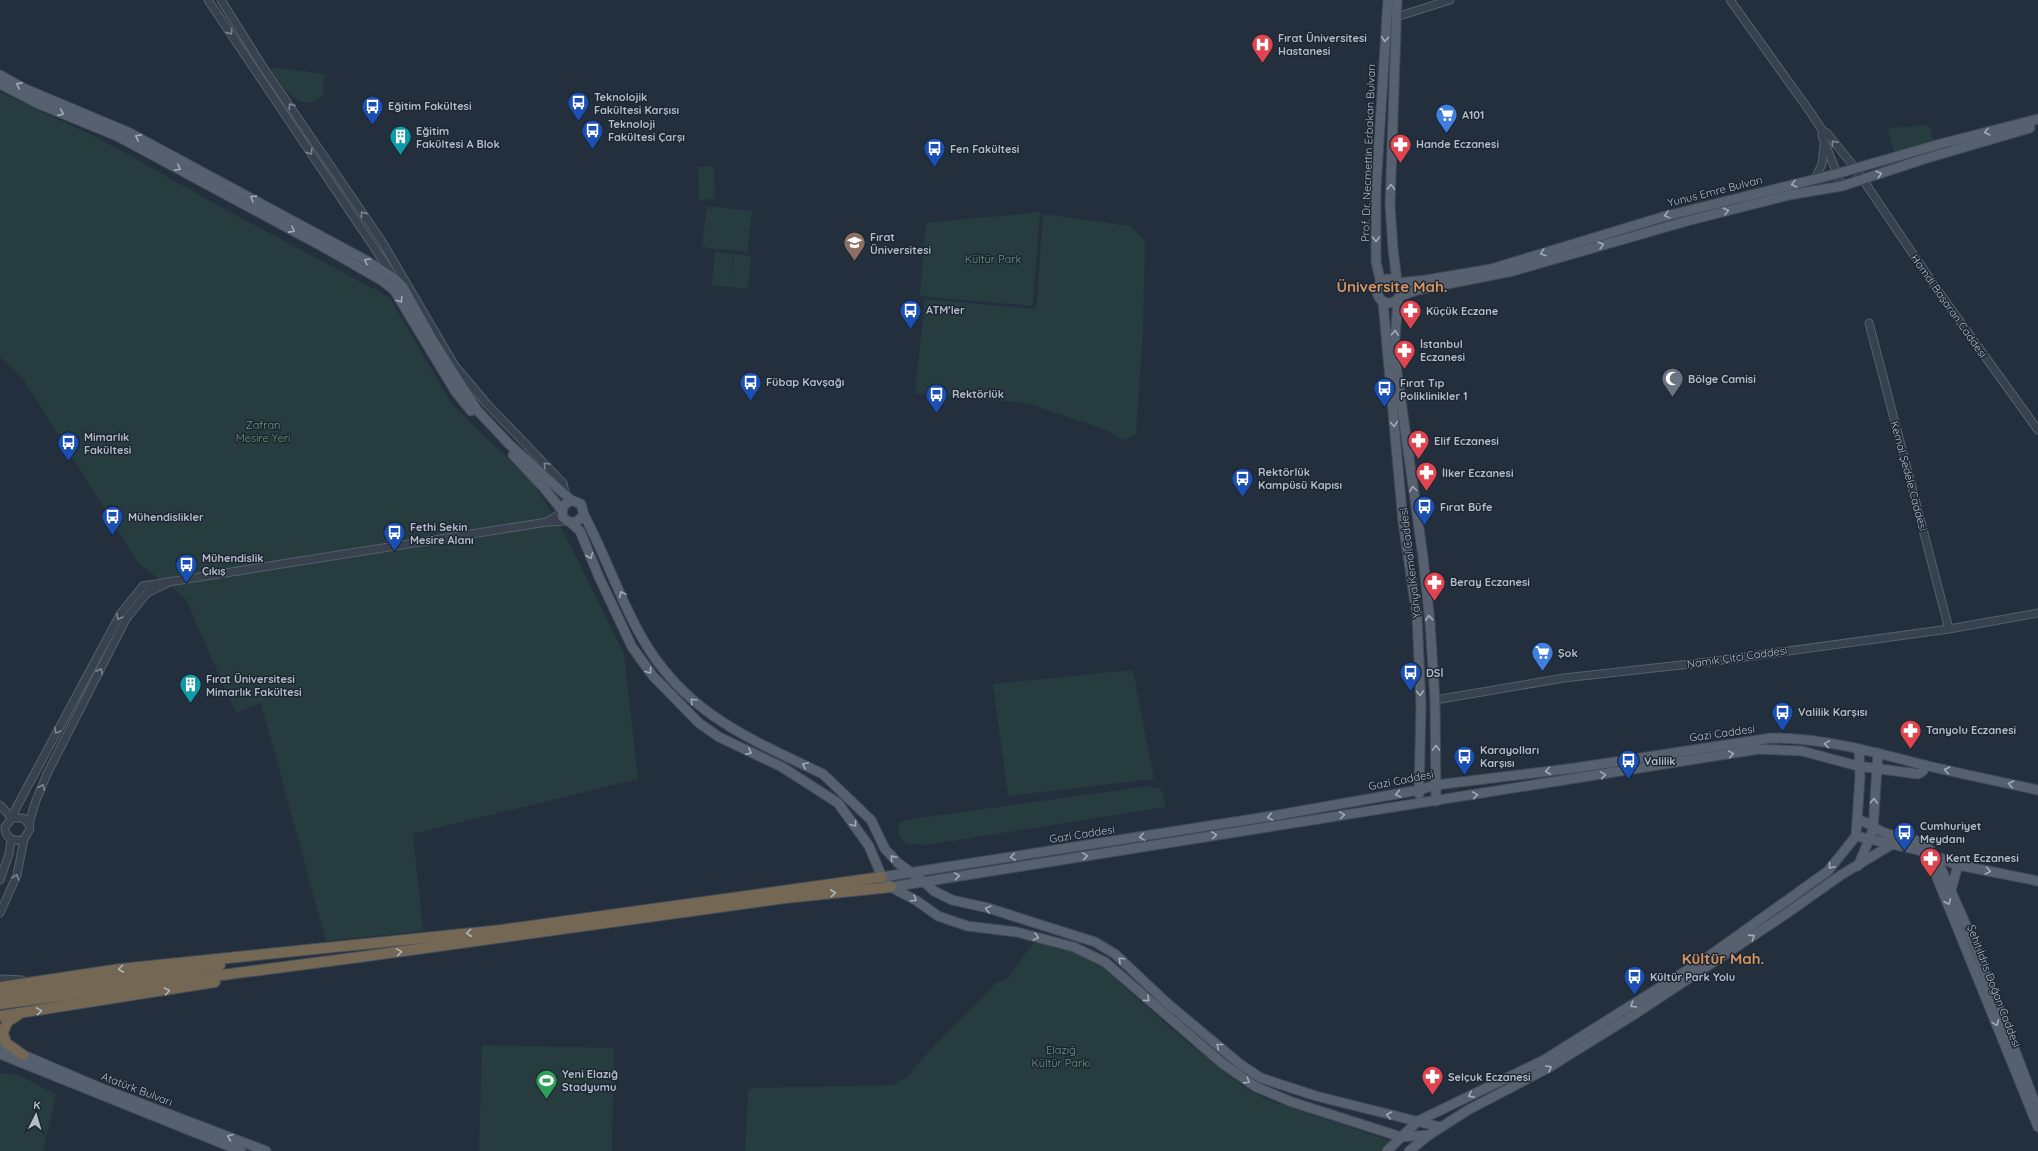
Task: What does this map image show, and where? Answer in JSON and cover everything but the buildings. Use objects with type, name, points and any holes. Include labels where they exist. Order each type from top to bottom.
[{"type":"highway","points":[[0,988],[120,969],[502,930],[882,877]]},
{"type":"highway","points":[[0,1004],[360,957],[785,898],[891,887]]},
{"type":"highway","points":[[0,996],[354,945]]},
{"type":"highway","points":[[0,1016],[20,1014],[360,957]]},
{"type":"highway","points":[[20,1014],[7,1022],[3,1033],[6,1043],[23,1055]]},
{"type":"main road","name":"Prof. Dr. Necmettin Erbakan Bulvarı","points":[[1381,283],[1376,262],[1376,188],[1388,0]]},
{"type":"main road","name":"Prof. Dr. Necmettin Erbakan Bulvarı","points":[[1397,0],[1390,205],[1392,249],[1398,282]]},
{"type":"main road","points":[[0,76],[23,88],[130,133],[369,262],[395,280],[403,287],[432,339],[478,410],[509,444],[569,498],[581,504],[584,515],[640,634],[660,664],[679,686],[697,705],[714,717],[767,748],[823,774],[832,781],[871,820],[885,848],[898,863],[924,882],[934,892],[952,900],[988,908],[1095,942],[1115,954],[1173,1008],[1235,1059],[1261,1078],[1324,1098],[1440,1127]]},
{"type":"main road","points":[[0,84],[39,104],[117,136],[320,245],[381,280],[394,290],[455,391],[478,419],[544,488],[569,522],[580,531],[602,584],[632,647],[653,676],[699,722],[719,737],[782,767],[838,803],[869,846],[882,877],[891,887],[916,901],[938,916],[960,924],[1017,932],[1074,947],[1089,953],[1105,962],[1222,1063],[1256,1087],[1292,1102],[1401,1137],[1429,1135]]},
{"type":"main road","name":"Yunus Emre Bulvarı","points":[[1398,282],[1426,280],[1491,269],[1666,216],[1836,174],[1940,144],[2038,119]]},
{"type":"main road","name":"Yunus Emre Bulvarı","points":[[1399,298],[1417,290],[1513,271],[1687,221],[1789,195],[1842,186],[2038,125]]},
{"type":"main road","points":[[1387,279],[1398,282],[1401,289],[1399,298],[1389,304],[1383,302],[1377,293],[1381,283],[1387,279]]},
{"type":"main road","name":"Yahya Kemal Caddesi","points":[[1399,298],[1394,352],[1423,557],[1435,700],[1436,801]]},
{"type":"main road","name":"Yahya Kemal Caddesi","points":[[1383,302],[1403,522],[1417,616],[1421,704],[1419,803]]},
{"type":"main road","points":[[561,511],[569,498]]},
{"type":"main road","points":[[569,522],[579,521],[584,515]]},
{"type":"main road","name":"Gazi Caddesi","points":[[882,877],[1264,818],[1419,790],[1436,785],[1576,768],[1771,738],[1795,738],[1859,749],[2038,790]]},
{"type":"main road","name":"Gazi Caddesi","points":[[891,887],[1759,749],[1802,751],[1858,766],[1918,774],[1923,771],[1925,765]]},
{"type":"main road","points":[[1387,1151],[1418,1121],[1544,1060],[1705,959],[1828,871],[1856,836],[1860,777],[1858,766],[1859,749]]},
{"type":"main road","points":[[1858,866],[1870,840],[1873,825],[1878,753]]},
{"type":"main road","points":[[1858,820],[1873,825],[1884,833],[1919,841],[1925,844],[1932,855]]},
{"type":"main road","points":[[1856,836],[1932,855],[1958,865],[2038,881]]},
{"type":"main road","points":[[1409,1151],[1440,1127],[1468,1110],[1548,1068],[1629,1018],[1783,916],[1841,875],[1892,845]]},
{"type":"main road","name":"Şehit İdris Doğan Caddesi","points":[[1932,855],[1951,890],[1976,948],[2038,1111]]},
{"type":"main road","name":"Şehit İdris Doğan Caddesi","points":[[1932,855],[2038,1127]]},
{"type":"main road","points":[[1951,890],[1958,865]]},
{"type":"main road","name":"Atatürk Bulvarı","points":[[0,1045],[103,1089],[266,1151]]},
{"type":"main road","name":"Atatürk Bulvarı","points":[[0,1054],[241,1151]]},
{"type":"street","points":[[208,0],[262,71],[381,240],[455,366],[487,404],[563,483],[569,498]]},
{"type":"street","points":[[221,0],[262,71],[395,280]]},
{"type":"street","points":[[1396,17],[1450,0]]},
{"type":"street","points":[[1730,0],[1822,130],[1824,142],[1842,186]]},
{"type":"street","name":"Hamdi Başaran Caddesi","points":[[1822,130],[1827,133],[1855,168],[1938,291],[2038,430]]},
{"type":"street","points":[[1815,179],[1822,164],[1824,142]]},
{"type":"street","name":"Kemal Şedele Caddesi","points":[[1869,323],[1949,629]]},
{"type":"street","points":[[547,522],[561,511]]},
{"type":"street","points":[[5,827],[13,818],[18,804],[121,613],[143,586],[176,579],[547,522],[569,522]]},
{"type":"street","points":[[0,913],[17,876],[24,839],[29,833],[29,824],[35,803],[47,774],[126,619],[147,594],[176,579]]},
{"type":"street","name":"Namık Çitci Caddesi","points":[[1435,700],[1564,678],[1708,662],[1949,629],[2038,613]]},
{"type":"street","points":[[0,805],[13,818],[24,818],[29,824]]},
{"type":"street","points":[[0,821],[5,827],[7,835],[11,840],[16,841],[24,839]]},
{"type":"street","points":[[0,880],[9,854],[11,840]]},
{"type":"street","points":[[0,979],[46,981]]},
{"type":"green space","points":[[272,67],[324,74],[323,95],[312,102],[305,103],[299,101],[283,87],[271,71]]},
{"type":"green space","name":"Zafran Mesire Yeri","points":[[0,92],[98,138],[232,213],[389,297],[452,404],[535,485],[566,537],[624,654],[638,779],[413,834],[423,931],[326,941],[261,703],[236,713],[185,598],[138,563],[24,380],[0,357]]},
{"type":"green space","points":[[1929,126],[1934,141],[1895,154],[1888,130],[1891,128]]},
{"type":"green space","points":[[714,166],[715,199],[699,200],[698,167]]},
{"type":"green space","points":[[707,206],[752,211],[747,252],[702,247]]},
{"type":"green space","name":"Kültür Park","points":[[1040,212],[1033,306],[920,296],[926,223]]},
{"type":"green space","points":[[1043,214],[1130,226],[1145,240],[1143,332],[1136,434],[1125,440],[1104,429],[1027,403],[915,393],[925,299],[1036,309]]},
{"type":"green space","points":[[715,252],[733,254],[730,287],[712,285]]},
{"type":"green space","points":[[734,254],[751,256],[748,289],[730,287]]},
{"type":"green space","points":[[1133,670],[1154,779],[1008,796],[993,684]]},
{"type":"green space","points":[[1148,786],[1161,789],[1166,807],[926,845],[909,844],[902,841],[899,833],[899,823],[905,820]]},
{"type":"green space","name":"Elazığ Kültür Parkı","points":[[1033,943],[1041,943],[1078,953],[1103,968],[1175,1032],[1244,1087],[1266,1099],[1391,1141],[1381,1151],[745,1151],[748,1092],[751,1088],[895,1085],[910,1074],[918,1063],[997,982],[1008,978]]},
{"type":"green space","name":"Yeni Elazığ Stadyumu","points":[[482,1045],[614,1048],[612,1151],[479,1151]]},
{"type":"green space","points":[[0,1073],[19,1075],[56,1095],[43,1151],[0,1151]]},
{"type":"place","name":"Fırat Üniversitesi Hastanesi","points":[[1262,64]]},
{"type":"place","name":"Teknolojik Fakültesi Karşısı","points":[[578,122]]},
{"type":"place","name":"Eğitim Fakültesi","points":[[372,126]]},
{"type":"place","name":"A101","points":[[1447,134]]},
{"type":"place","name":"Teknoloji Fakültesi Çarşı","points":[[592,150]]},
{"type":"place","name":"Eğitim Fakültesi A Blok","points":[[400,156]]},
{"type":"place","name":"Hande Eczanesi","points":[[1401,164]]},
{"type":"place","name":"Fen Fakültesi","points":[[935,168]]},
{"type":"place","name":"Fırat Üniversitesi","points":[[855,262]]},
{"type":"place","name":"ATM'ler","points":[[910,330]]},
{"type":"place","name":"Küçük Eczane","points":[[1410,330]]},
{"type":"place","name":"İstanbul Eczanesi","points":[[1405,370]]},
{"type":"place","name":"Bölge Camisi","points":[[1672,398]]},
{"type":"place","name":"Fübap Kavşağı","points":[[750,402]]},
{"type":"place","name":"Fırat Tıp Poliklinikler 1","points":[[1385,408]]},
{"type":"place","name":"Rektörlük","points":[[936,414]]},
{"type":"place","name":"Elif Eczanesi","points":[[1419,460]]},
{"type":"place","name":"Mimarlık Fakültesi","points":[[68,462]]},
{"type":"place","name":"İlker Eczanesi","points":[[1426,492]]},
{"type":"place","name":"Rektörlük Kampüsü Kapısı","points":[[1242,498]]},
{"type":"place","name":"Fırat Büfe","points":[[1425,526]]},
{"type":"place","name":"Mühendislikler","points":[[112,536]]},
{"type":"place","name":"Fethi Sekin Mesire Alanı","points":[[395,552]]},
{"type":"place","name":"Mühendislik Çıkış","points":[[186,584]]},
{"type":"place","name":"Beray Eczanesi","points":[[1434,602]]},
{"type":"place","name":"Şok","points":[[1543,672]]},
{"type":"place","name":"DSİ","points":[[1411,692]]},
{"type":"place","name":"Fırat Üniversitesi Mimarlık Fakültesi","points":[[191,704]]},
{"type":"place","name":"Valilik Karşısı","points":[[1782,732]]},
{"type":"place","name":"Tanyolu Eczanesi","points":[[1910,750]]},
{"type":"place","name":"Karayolları Karşısı","points":[[1464,776]]},
{"type":"place","name":"Valilik","points":[[1629,780]]},
{"type":"place","name":"Cumhuriyet Meydanı","points":[[1904,852]]},
{"type":"place","name":"Kent Eczanesi","points":[[1930,878]]},
{"type":"place","name":"Kültür Park Yolu","points":[[1635,996]]},
{"type":"place","name":"Selçuk Eczanesi","points":[[1433,1096]]},
{"type":"place","name":"Yeni Elazığ Stadyumu","points":[[547,1100]]},
{"type":"district","name":"Üniversite Mah.","points":[[1392,286]]},
{"type":"district","name":"Kültür Mah.","points":[[1723,958]]}]
